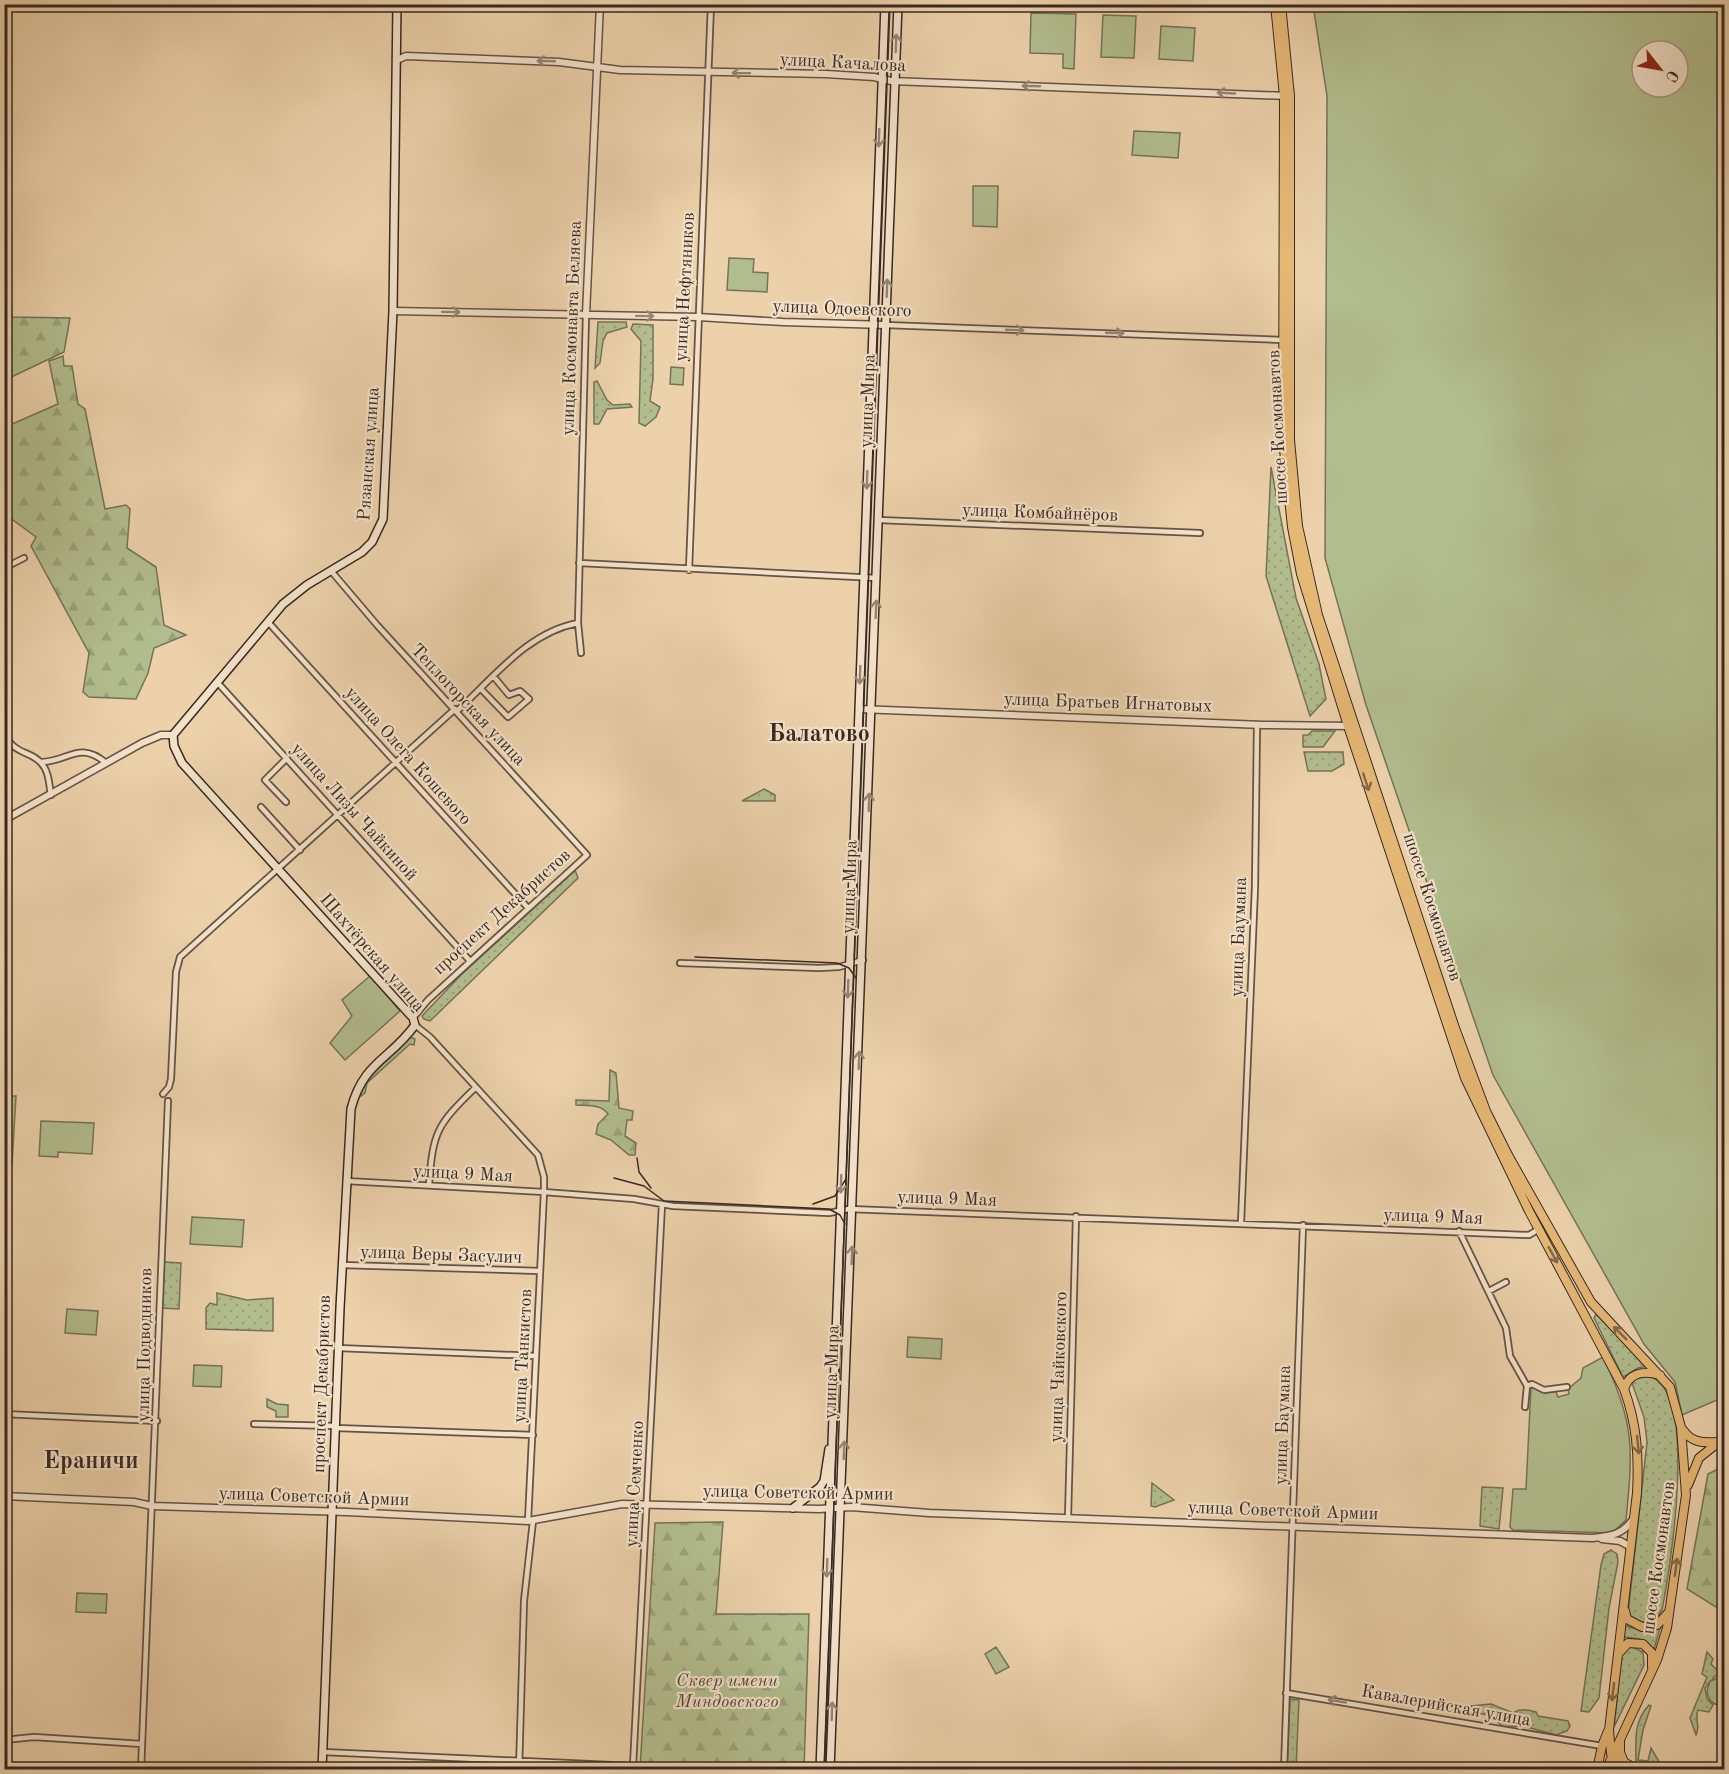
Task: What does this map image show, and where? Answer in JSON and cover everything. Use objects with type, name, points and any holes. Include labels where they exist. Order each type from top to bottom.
[{"type":"main road","name":"Рязанская улица","points":[[173,735],[268,622],[295,594],[362,552],[378,532],[383,519],[393,311],[397,4]]},
{"type":"main road","name":"улица Мира","points":[[820,1770],[885,4]]},
{"type":"main road","name":"улица Мира","points":[[830,1770],[854,1209],[898,4]]},
{"type":"main road","name":"шоссе Космонавтов","points":[[1275,4],[1287,96]]},
{"type":"main road","name":"шоссе Космонавтов","points":[[1281,4],[1287,96],[1286,340],[1290,440],[1299,526],[1318,615],[1352,725],[1471,1074],[1543,1228],[1624,1389],[1632,1411],[1639,1458],[1635,1516],[1609,1730],[1611,1754]]},
{"type":"main road","name":"Шахтёрская улица","points":[[173,735],[174,746],[182,763],[414,1022]]},
{"type":"main road","name":"проспект Декабристов","points":[[322,1770],[338,1348],[351,1109],[358,1088],[375,1062],[409,1034],[414,1022]]},
{"type":"main road","name":"шоссе Космонавтов","points":[[1543,1228],[1591,1302],[1662,1375],[1676,1402],[1681,1427],[1686,1495],[1670,1611],[1663,1643],[1651,1674],[1620,1734],[1606,1770]]},
{"type":"main road","points":[[1624,1389],[1626,1380],[1640,1373],[1662,1375]]},
{"type":"main road","points":[[1681,1427],[1692,1440],[1705,1443],[1721,1440]]},
{"type":"main road","points":[[1686,1495],[1695,1462],[1721,1440]]},
{"type":"main road","points":[[793,1508],[820,1487],[824,1481],[826,1458],[832,1444]]},
{"type":"main road","points":[[1624,1610],[1627,1619],[1642,1627],[1657,1625],[1670,1611]]},
{"type":"main road","points":[[1618,1655],[1628,1643],[1643,1644],[1652,1653],[1651,1674]]},
{"type":"main road","name":"шоссе Космонавтов","points":[[1597,1770],[1602,1746],[1609,1730]]},
{"type":"main road","points":[[1620,1734],[1620,1752],[1624,1762],[1633,1767],[1667,1770]]},
{"type":"main road","points":[[1611,1754],[1622,1770]]},
{"type":"main road","points":[[4,1762],[6,1770]]},
{"type":"street","name":"улица Космонавта Беляева","points":[[581,652],[578,623],[586,315],[600,4]]},
{"type":"street","name":"улица Нефтяников","points":[[689,570],[711,4]]},
{"type":"street","name":"улица Качалова","points":[[397,60],[406,56],[559,62],[597,67],[709,73],[826,74],[874,77],[895,81],[1287,96]]},
{"type":"street","name":"улица Одоевского","points":[[393,311],[698,317],[1286,340]]},
{"type":"street","name":"улица Комбайнёров","points":[[879,520],[1200,533]]},
{"type":"street","points":[[4,568],[24,558]]},
{"type":"street","points":[[579,563],[877,578]]},
{"type":"street","name":"Теплогорская улица","points":[[332,572],[587,855]]},
{"type":"street","name":"улица Олега Кошевого","points":[[268,622],[528,908]]},
{"type":"street","points":[[163,1094],[169,1087],[171,1079],[176,972],[180,957],[534,640],[550,630],[578,623]]},
{"type":"street","points":[[480,689],[508,717],[529,699],[520,692],[509,695],[494,676]]},
{"type":"street","name":"улица Лизы Чайкиной","points":[[217,682],[340,814],[470,961]]},
{"type":"street","name":"улица Братьев Игнатовых","points":[[859,709],[1257,725],[1352,725]]},
{"type":"street","name":"улица Баумана","points":[[1241,1223],[1255,887],[1257,725]]},
{"type":"street","points":[[4,734],[10,745],[41,762],[48,777],[51,795]]},
{"type":"street","points":[[4,820],[161,735],[173,735]]},
{"type":"street","points":[[5,749],[10,745]]},
{"type":"street","points":[[41,762],[82,753],[94,753],[106,763]]},
{"type":"street","points":[[286,802],[265,780],[288,758]]},
{"type":"street","points":[[261,807],[300,850]]},
{"type":"street","name":"проспект Декабристов","points":[[414,1022],[428,1000],[587,855]]},
{"type":"street","points":[[680,963],[819,968],[849,965],[863,960]]},
{"type":"street","name":"Шахтёрская улица","points":[[414,1022],[538,1155],[544,1177],[544,1192]]},
{"type":"street","points":[[429,1185],[435,1137],[444,1119],[475,1088]]},
{"type":"street","name":"улица Подводников","points":[[141,1770],[157,1421],[157,1351],[168,1101]]},
{"type":"street","name":"улица 9 Мая","points":[[346,1182],[544,1192],[634,1199],[662,1204],[829,1213],[854,1209],[1529,1235],[1543,1228]]},
{"type":"street","name":"улица Танкистов","points":[[519,1770],[524,1601],[530,1521],[544,1192]]},
{"type":"street","name":"улица Семченко","points":[[519,1761],[633,1766],[662,1204]]},
{"type":"street","name":"улица Чайковского","points":[[1068,1518],[1076,1216]]},
{"type":"street","name":"улица Баумана","points":[[1284,1770],[1303,1225]]},
{"type":"street","points":[[1459,1231],[1506,1328],[1510,1356],[1527,1386],[1526,1407]]},
{"type":"street","name":"улица Веры Засулич","points":[[342,1265],[540,1271]]},
{"type":"street","points":[[1489,1291],[1506,1282]]},
{"type":"street","points":[[338,1348],[536,1356]]},
{"type":"street","points":[[1527,1386],[1532,1384],[1544,1390],[1567,1387]]},
{"type":"street","points":[[4,1414],[157,1421]]},
{"type":"street","points":[[254,1424],[532,1436]]},
{"type":"street","name":"улица Советской Армии","points":[[4,1496],[134,1502],[152,1506],[530,1521],[622,1504],[840,1508],[1592,1538],[1620,1541],[1631,1547]]},
{"type":"street","name":"улица Советской Армии","points":[[1592,1538],[1619,1534],[1627,1529],[1635,1516]]},
{"type":"street","name":"Кавалерийская улица","points":[[1286,1693],[1602,1746]]},
{"type":"street","points":[[4,1740],[34,1737],[142,1744]]},
{"type":"street","points":[[323,1752],[519,1761]]},
{"type":"green space","points":[[1313,5],[1724,5],[1724,1397],[1682,1415],[1675,1382],[1644,1344],[1493,1075],[1366,705],[1325,558],[1327,96]]},
{"type":"green space","points":[[1031,13],[1076,14],[1074,69],[1063,68],[1063,54],[1030,53]]},
{"type":"green space","points":[[1103,15],[1136,16],[1134,58],[1101,57]]},
{"type":"green space","points":[[1161,26],[1195,28],[1193,61],[1159,59]]},
{"type":"green space","points":[[1134,131],[1180,133],[1178,158],[1132,155]]},
{"type":"green space","points":[[973,186],[998,186],[997,227],[973,226]]},
{"type":"green space","points":[[729,258],[754,259],[753,272],[768,273],[767,292],[727,290]]},
{"type":"green space","points":[[5,271],[10,272],[8,298],[12,317],[70,318],[64,352],[5,380]]},
{"type":"green space","points":[[598,322],[626,322],[627,327],[607,333],[603,341],[600,363],[595,368]]},
{"type":"green space","points":[[633,324],[653,325],[653,379],[650,401],[660,407],[656,417],[645,426],[639,423],[641,341],[631,329]]},
{"type":"green space","points":[[63,356],[64,366],[72,366],[78,404],[85,409],[105,509],[126,505],[130,509],[127,548],[156,567],[164,625],[186,635],[154,648],[148,673],[136,699],[89,697],[83,692],[89,653],[31,546],[36,537],[5,514],[5,427],[58,404],[49,361]]},
{"type":"green space","points":[[671,367],[684,368],[683,385],[670,384]]},
{"type":"green space","points":[[597,381],[607,400],[613,405],[630,404],[632,407],[607,409],[599,424],[594,424],[594,382]]},
{"type":"green space","points":[[1271,467],[1296,598],[1319,664],[1326,699],[1310,716],[1266,576]]},
{"type":"green space","points":[[1312,731],[1335,731],[1323,747],[1303,747],[1303,735],[1308,735]]},
{"type":"green space","points":[[1304,752],[1343,752],[1344,764],[1332,771],[1308,771]]},
{"type":"green space","points":[[764,789],[775,795],[775,801],[742,801]]},
{"type":"green space","points":[[575,870],[578,878],[430,1021],[424,1019],[422,1016],[461,975]]},
{"type":"green space","points":[[370,976],[400,1011],[345,1060],[330,1043],[352,1016],[342,1000]]},
{"type":"green space","points":[[410,1037],[415,1039],[414,1045],[410,1044],[367,1083],[365,1093],[361,1096],[362,1088],[372,1071]]},
{"type":"green space","points":[[610,1070],[616,1073],[619,1108],[633,1111],[632,1120],[627,1120],[625,1136],[636,1143],[635,1155],[629,1155],[611,1140],[596,1134],[598,1124],[608,1114],[605,1111],[594,1106],[576,1105],[576,1100],[609,1101]]},
{"type":"green space","points":[[4,1096],[16,1096],[12,1164],[5,1163]]},
{"type":"green space","points":[[41,1121],[94,1123],[92,1154],[58,1152],[58,1157],[39,1156]]},
{"type":"green space","points":[[192,1217],[244,1220],[242,1247],[190,1244]]},
{"type":"green space","points":[[164,1262],[181,1263],[179,1309],[161,1308]]},
{"type":"green space","points":[[217,1293],[247,1300],[273,1298],[273,1331],[206,1329],[206,1308],[210,1303],[217,1305]]},
{"type":"green space","points":[[67,1309],[98,1311],[96,1335],[65,1333]]},
{"type":"green space","points":[[1596,1314],[1649,1366],[1638,1368],[1623,1377],[1594,1318]]},
{"type":"green space","points":[[908,1337],[942,1339],[941,1359],[907,1357]]},
{"type":"green space","points":[[1603,1357],[1621,1400],[1629,1437],[1630,1474],[1626,1520],[1612,1533],[1513,1530],[1510,1527],[1513,1489],[1526,1489],[1531,1387],[1556,1392],[1558,1397],[1569,1394],[1568,1389],[1581,1378],[1583,1368]]},
{"type":"green space","points":[[194,1365],[222,1366],[221,1387],[193,1386]]},
{"type":"green space","points":[[1648,1376],[1664,1388],[1673,1412],[1678,1482],[1675,1522],[1662,1610],[1656,1619],[1645,1622],[1638,1621],[1628,1614],[1647,1442],[1644,1417],[1632,1383],[1635,1379]]},
{"type":"green space","points":[[267,1399],[277,1404],[288,1405],[288,1417],[276,1417],[276,1411],[267,1407]]},
{"type":"green space","points":[[1724,1466],[1724,1612],[1687,1589],[1708,1474]]},
{"type":"green space","points":[[1152,1483],[1174,1500],[1155,1507],[1151,1506]]},
{"type":"green space","points":[[1482,1487],[1503,1488],[1499,1529],[1480,1526]]},
{"type":"green space","name":"Сквер имени Миндовского","points":[[723,1522],[716,1614],[809,1614],[804,1769],[640,1769],[655,1523]]},
{"type":"green space","points":[[1611,1550],[1617,1554],[1618,1562],[1609,1608],[1599,1698],[1589,1712],[1581,1711],[1601,1565],[1604,1554]]},
{"type":"green space","points":[[77,1593],[107,1594],[106,1613],[76,1612]]},
{"type":"green space","points":[[1623,1625],[1643,1631],[1660,1628],[1654,1649],[1640,1639],[1624,1637]]},
{"type":"green space","points":[[1630,1646],[1643,1652],[1644,1665],[1614,1727],[1622,1650]]},
{"type":"green space","points":[[996,1647],[1009,1667],[996,1674],[985,1654]]},
{"type":"green space","points":[[1707,1652],[1713,1659],[1711,1664],[1719,1672],[1705,1688],[1707,1699],[1713,1705],[1709,1712],[1698,1710],[1696,1735],[1690,1718],[1707,1677],[1702,1674]]},
{"type":"green space","points":[[1724,1676],[1724,1705],[1717,1705],[1710,1700],[1707,1691],[1710,1681]]},
{"type":"green space","points":[[1290,1699],[1299,1700],[1296,1769],[1287,1769]]},
{"type":"green space","points":[[1491,1704],[1513,1713],[1522,1710],[1536,1712],[1538,1716],[1568,1721],[1570,1726],[1567,1731],[1556,1735],[1523,1726],[1503,1727],[1490,1715],[1474,1713],[1471,1706]]},
{"type":"green space","points":[[1649,1705],[1651,1706],[1643,1730],[1638,1760],[1648,1761],[1651,1748],[1661,1765],[1636,1763],[1638,1725]]},
{"type":"tram line","points":[[824,1770],[890,4]]},
{"type":"tram line","points":[[695,957],[837,963],[849,968],[856,978]]},
{"type":"tram line","points":[[637,1158],[639,1172],[651,1188]]},
{"type":"tram line","points":[[614,1178],[644,1186],[664,1201],[829,1209],[840,1215],[845,1224]]},
{"type":"tram line","points":[[813,1204],[835,1196],[846,1179]]},
{"type":"district","name":"Балатово","points":[[819,735]]},
{"type":"district","name":"Ераничи","points":[[91,1462]]}]
